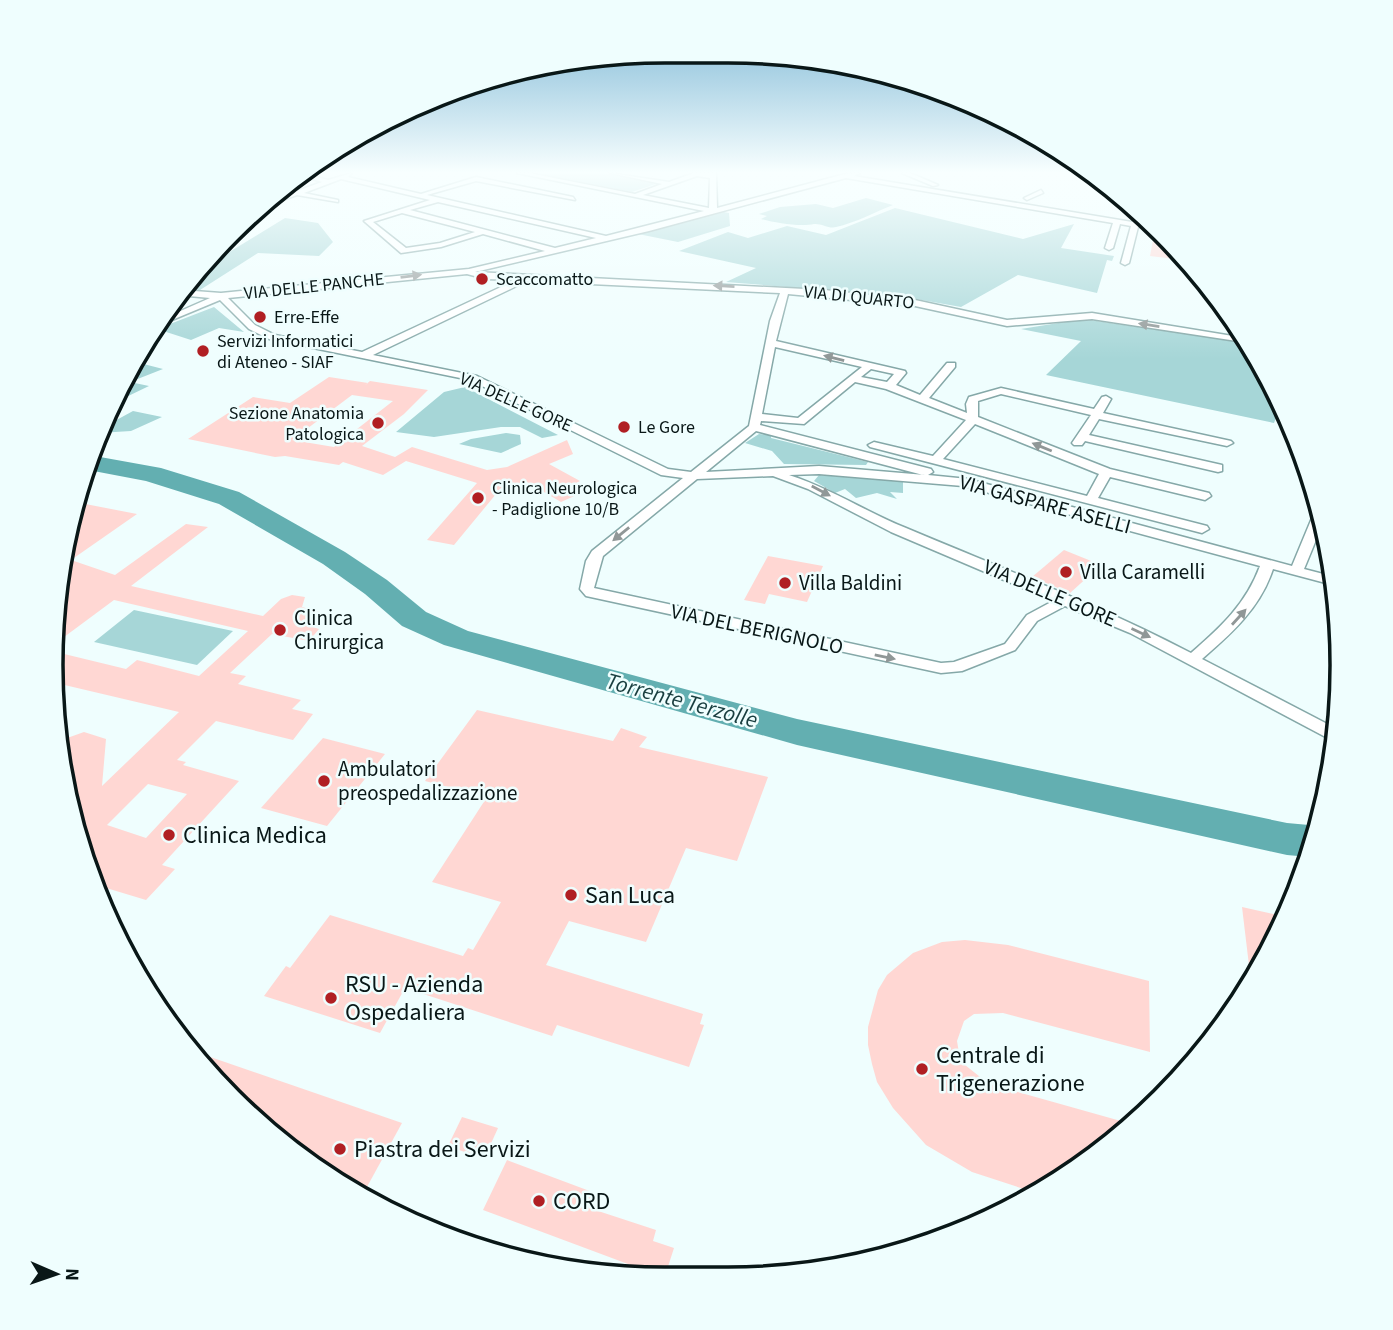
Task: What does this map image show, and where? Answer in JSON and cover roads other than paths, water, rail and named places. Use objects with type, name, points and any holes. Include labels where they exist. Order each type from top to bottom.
[{"type":"street","points":[[385,235],[404,251],[441,245],[472,235]]},
{"type":"street","points":[[494,235],[554,250],[572,247]]},
{"type":"street","points":[[593,235],[606,238]]},
{"type":"street","name":"VIA DELLE PANCHE","points":[[191,294],[221,296],[469,271],[619,235]]},
{"type":"street","points":[[1109,248],[1113,235]]},
{"type":"street","points":[[1125,262],[1133,235]]},
{"type":"street","name":"VIA DI QUARTO","points":[[469,271],[476,275],[526,279],[785,290],[915,303],[1007,323],[1091,316],[1234,339]]},
{"type":"street","points":[[365,355],[526,279]]},
{"type":"street","points":[[693,476],[723,453],[755,422],[785,290]]},
{"type":"street","points":[[173,318],[221,296]]},
{"type":"street","name":"VIA DELLE GORE","points":[[221,296],[252,327],[272,337],[476,380],[655,468],[693,476],[755,472],[812,486],[896,529],[1065,600],[1193,659],[1326,731]]},
{"type":"street","points":[[771,343],[901,373],[889,386]]},
{"type":"street","points":[[922,400],[951,365]]},
{"type":"street","points":[[755,422],[800,422],[869,366]]},
{"type":"street","points":[[856,379],[889,386],[1106,472],[1205,496]]},
{"type":"street","points":[[935,461],[973,419],[971,404],[974,399],[1002,391],[1227,443]]},
{"type":"street","points":[[1070,457],[1106,399]]},
{"type":"street","name":"VIA GASPARE ASELLI","points":[[755,422],[964,482],[1324,578]]},
{"type":"street","points":[[800,422],[798,426],[1202,529]]},
{"type":"street","points":[[1083,437],[1218,468]]},
{"type":"street","points":[[723,453],[719,459],[722,466],[755,472],[819,470],[964,482]]},
{"type":"street","points":[[876,474],[883,465],[880,458]]},
{"type":"street","points":[[1090,501],[1106,472]]},
{"type":"street","name":"VIA DEL BERIGNOLO","points":[[693,476],[597,554],[587,589],[591,593],[941,668],[956,667],[1010,647],[1016,643],[1032,618],[1065,600]]},
{"type":"street","points":[[1297,570],[1314,529]]},
{"type":"street","points":[[1193,659],[1236,623],[1247,609],[1256,596],[1268,563]]},
{"type":"waterway","name":"Torrente Terzolle","points":[[98,464],[151,474],[229,498],[334,558],[376,587],[414,619],[456,638],[797,732],[1287,839],[1303,840]]},
{"type":"place","name":"Scaccomatto","points":[[482,279]]},
{"type":"place","name":"Erre-Effe","points":[[260,317]]},
{"type":"place","name":"Servizi Informatici di Ateneo - SIAF","points":[[203,351]]},
{"type":"place","name":"Sezione Anatomia Patologica","points":[[378,423]]},
{"type":"place","name":"Le Gore","points":[[624,427]]},
{"type":"place","name":"Clinica Neurologica - Padiglione 10/B","points":[[478,498]]},
{"type":"place","name":"Villa Caramelli","points":[[1066,572]]},
{"type":"place","name":"Villa Baldini","points":[[785,583]]},
{"type":"place","name":"Clinica Chirurgica","points":[[280,630]]},
{"type":"place","name":"Ambulatori preospedalizzazione","points":[[324,781]]},
{"type":"place","name":"Clinica Medica","points":[[169,835]]},
{"type":"place","name":"San Luca","points":[[571,895]]},
{"type":"place","name":"RSU - Azienda Ospedaliera","points":[[331,998]]},
{"type":"place","name":"Centrale di Trigenerazione","points":[[922,1069]]},
{"type":"place","name":"Piastra dei Servizi","points":[[340,1149]]},
{"type":"place","name":"CORD","points":[[539,1201]]}]
